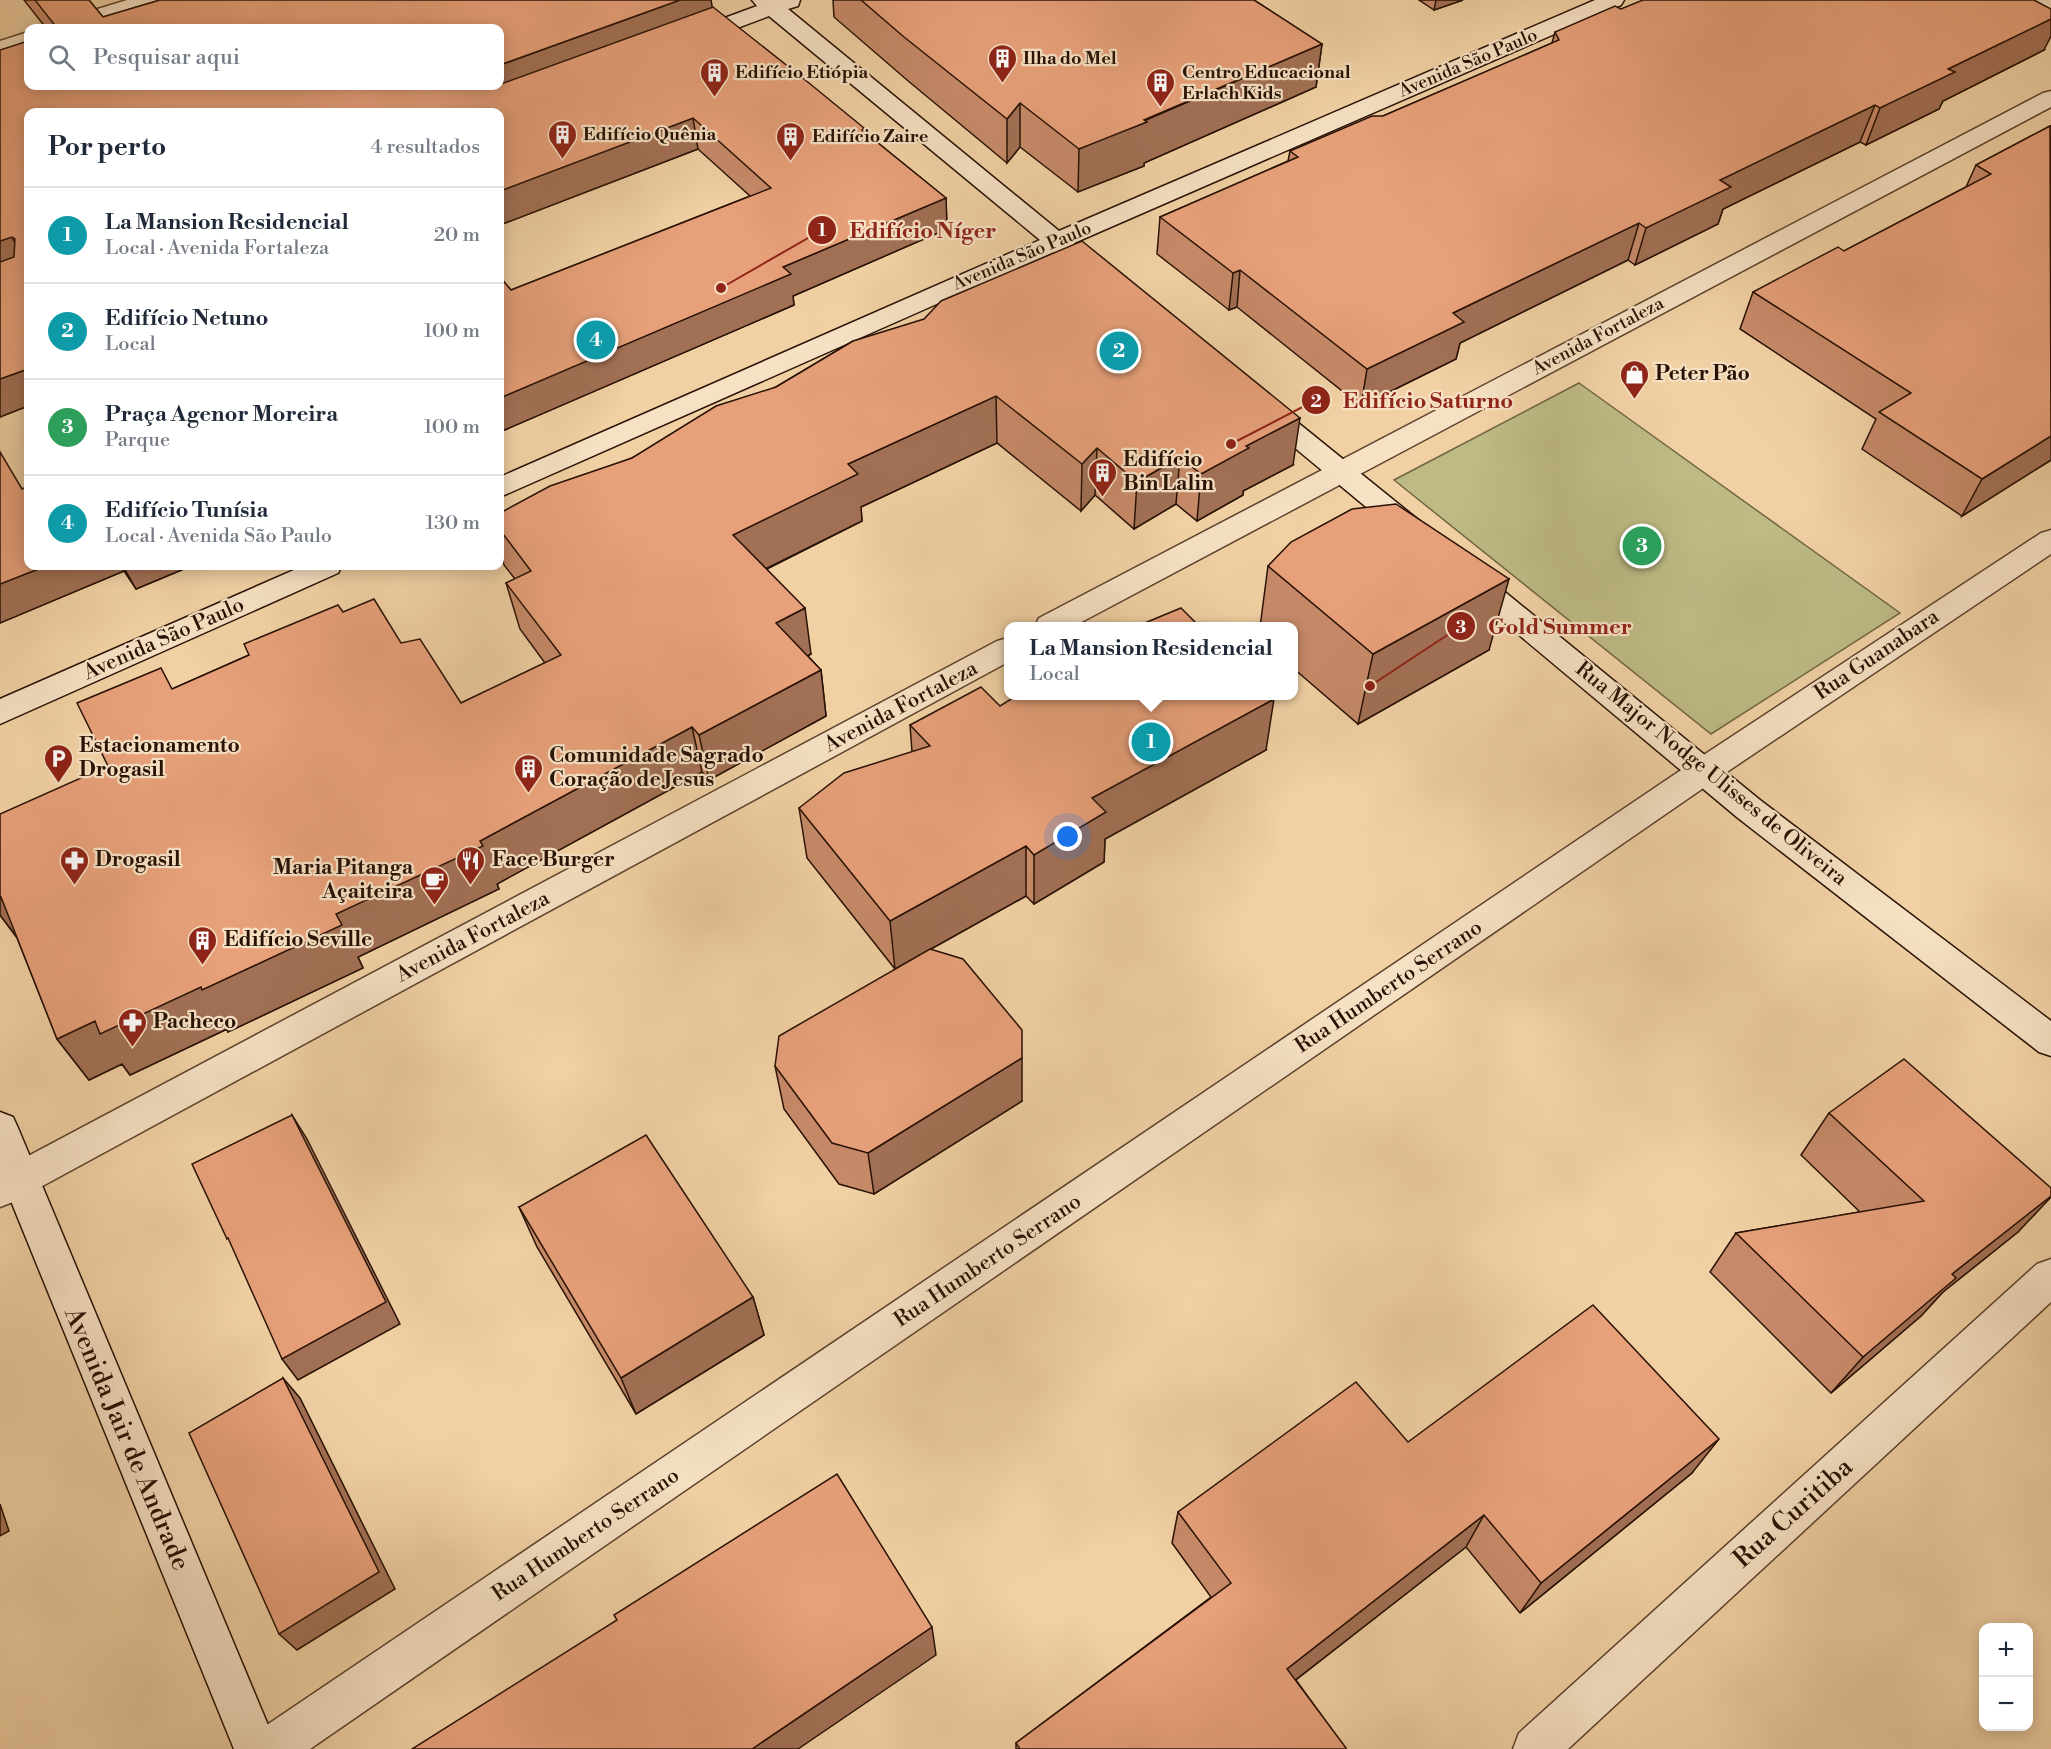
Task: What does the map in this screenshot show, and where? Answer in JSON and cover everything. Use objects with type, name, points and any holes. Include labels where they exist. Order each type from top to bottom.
[{"type":"street","name":"Avenida São Paulo","points":[[504,486],[1058,241],[1612,0]]},
{"type":"street","points":[[2034,0],[2051,8]]},
{"type":"street","points":[[72,24],[136,2]]},
{"type":"street","points":[[674,45],[777,2],[1119,292]]},
{"type":"street","points":[[0,48],[24,40]]},
{"type":"street","name":"Avenida Fortaleza","points":[[1059,622],[1341,471],[2051,98]]},
{"type":"street","name":"Rua Major Nodge Ulisses de Oliveira","points":[[1237,387],[1758,816],[2051,1041]]},
{"type":"street","name":"Rua Guanabara","points":[[1704,771],[2051,540]]},
{"type":"street","name":"Avenida São Paulo","points":[[0,712],[318,570]]},
{"type":"street","name":"Avenida Fortaleza","points":[[10,1184],[1004,651]]},
{"type":"street","name":"Rua Humberto Serrano","points":[[271,1749],[1704,771]]},
{"type":"street","name":"Avenida Jair de Andrade","points":[[0,1128],[10,1184],[256,1749]]},
{"type":"street","name":"Rua Curitiba","points":[[1535,1749],[2051,1277]]},
{"type":"shaded area","points":[[1579,383],[1900,613],[1711,734],[1394,480]]},
{"type":"building","points":[[35,0],[89,0],[103,17],[160,0],[680,0],[504,64],[504,24],[54,24]]},
{"type":"building","points":[[861,0],[1254,0],[1322,44],[1144,120],[1147,122],[1079,149],[1020,103],[1007,119]]},
{"type":"building","points":[[1643,0],[2034,0],[2051,9],[2051,19],[1948,69],[1955,72],[1880,108],[1875,105],[1720,180],[1731,187],[1646,228],[1639,223],[1453,313],[1464,322],[1367,369],[1240,270],[1233,273],[1160,217],[1298,157],[1290,151],[1372,116],[1383,116],[1559,40],[1555,32],[1615,6],[1621,9]]},
{"type":"building","points":[[713,7],[864,128],[862,130],[946,198],[783,267],[791,274],[504,396],[504,282],[511,290],[771,188],[693,118],[504,189],[504,108],[24,108],[24,370],[0,379],[0,262],[14,257],[15,239],[12,237],[0,241],[0,50],[24,42],[24,90],[504,90],[504,83]]},
{"type":"building","points":[[2050,126],[2051,436],[1982,479],[1879,412],[1911,393],[1753,292],[1838,247],[1844,251],[1991,174],[1976,165]]},
{"type":"building","points":[[1082,241],[1300,418],[1246,446],[1249,448],[1201,474],[1180,457],[1137,482],[1097,448],[1082,464],[996,396],[848,464],[858,474],[733,535],[805,608],[776,623],[821,670],[699,735],[692,727],[480,841],[483,846],[336,914],[342,925],[100,1034],[95,1021],[57,1039],[0,898],[0,814],[108,766],[77,703],[161,668],[172,689],[249,655],[244,644],[338,605],[343,612],[374,599],[401,643],[420,639],[461,703],[561,655],[506,583],[531,571],[504,535],[504,511],[550,486],[632,458],[716,406],[776,387],[853,341],[924,319],[941,301]]},
{"type":"building","points":[[0,452],[22,489],[24,488],[24,570],[36,570],[0,584]]},
{"type":"building","points":[[1396,504],[1509,579],[1373,654],[1268,566],[1291,542],[1352,509]]},
{"type":"building","points":[[1181,608],[1195,622],[1147,622]]},
{"type":"building","points":[[981,687],[1000,706],[1010,700],[1272,700],[1092,798],[1106,812],[1034,855],[1026,846],[890,921],[799,808],[844,773],[930,746],[910,725]]},
{"type":"building","points":[[930,949],[963,959],[1022,1030],[1022,1058],[868,1153],[832,1143],[775,1066],[779,1036]]},
{"type":"building","points":[[1904,1059],[2051,1188],[2051,1196],[1952,1274],[1956,1278],[1863,1357],[1736,1233],[1924,1201],[1829,1113]]},
{"type":"building","points":[[292,1115],[386,1302],[282,1359],[192,1164]]},
{"type":"building","points":[[646,1135],[753,1297],[621,1378],[519,1207]]},
{"type":"building","points":[[1593,1305],[1719,1439],[1541,1583],[1484,1515],[1287,1669],[1345,1749],[1020,1749],[1016,1743],[1231,1583],[1178,1512],[1356,1382],[1408,1442]]},
{"type":"building","points":[[283,1378],[379,1572],[279,1634],[189,1433]]},
{"type":"building","points":[[837,1474],[932,1627],[752,1749],[412,1749],[617,1620],[614,1615]]},
{"type":"place","name":"Ilha do Mel","points":[[1002,84]]},
{"type":"place","name":"Edifício Etiópia","points":[[714,98]]},
{"type":"place","name":"Centro Educacional Erlach Kids","points":[[1161,108]]},
{"type":"place","name":"Edifício Quênia","points":[[562,160]]},
{"type":"place","name":"Edifício Zaire","points":[[791,162]]},
{"type":"place","name":"Edifício Níger","points":[[721,288]]},
{"type":"place","name":"Edifício Tunísia","points":[[596,340]]},
{"type":"place","name":"Edifício Netuno","points":[[1119,351]]},
{"type":"place","name":"Peter Pão","points":[[1634,400]]},
{"type":"place","name":"Edifício Saturno","points":[[1231,444]]},
{"type":"place","name":"Edifício Bin Lalin","points":[[1102,498]]},
{"type":"place","name":"Praça Agenor Moreira","points":[[1642,546]]},
{"type":"place","name":"Gold Summer","points":[[1370,686]]},
{"type":"place","name":"La Mansion Residencial","points":[[1151,742]]},
{"type":"place","name":"Estacionamento Drogasil","points":[[58,784]]},
{"type":"place","name":"Comunidade Sagrado Coração de Jesus","points":[[528,794]]},
{"type":"place","name":"Drogasil","points":[[74,886]]},
{"type":"place","name":"Face Burger","points":[[471,886]]},
{"type":"place","name":"Maria Pitanga Açaiteira","points":[[434,906]]},
{"type":"place","name":"Edifício Seville","points":[[203,966]]},
{"type":"place","name":"Pacheco","points":[[132,1048]]}]
